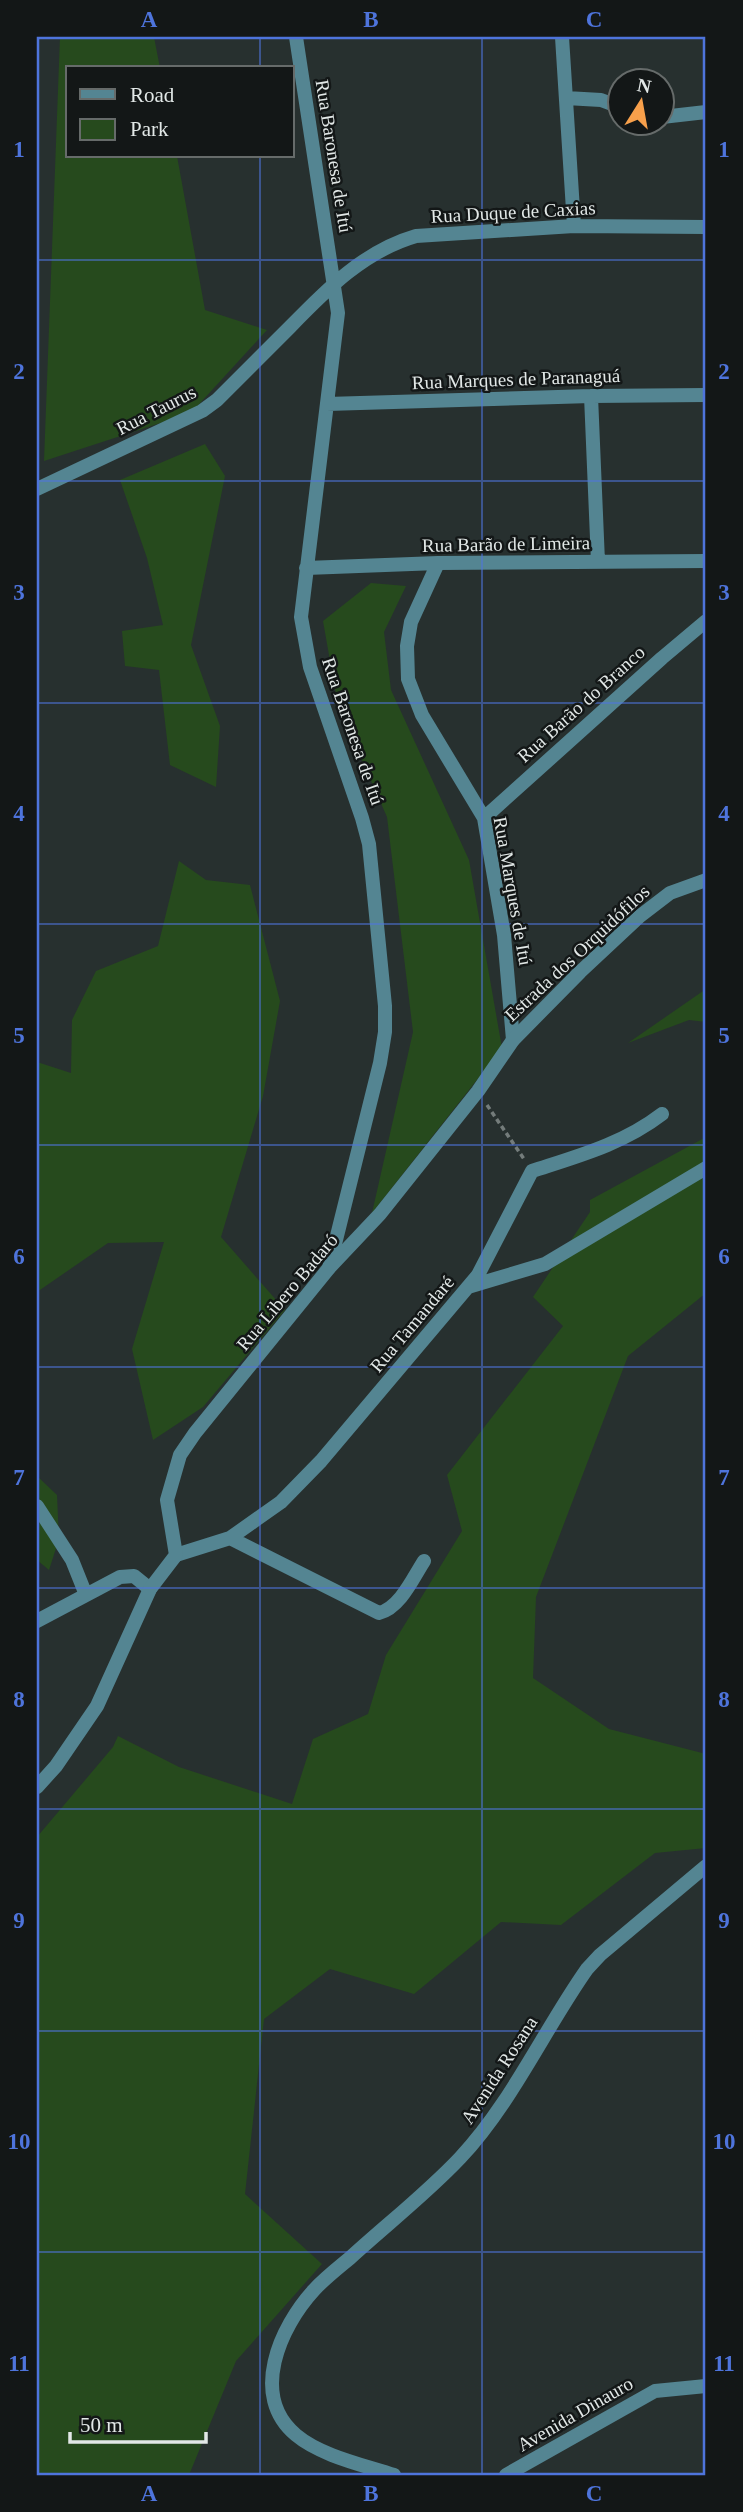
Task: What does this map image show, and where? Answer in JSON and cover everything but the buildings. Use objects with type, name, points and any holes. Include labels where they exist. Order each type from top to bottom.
[{"type":"street","name":"Rua Baronesa de Itú","points":[[296,37],[338,313],[301,617],[310,667],[369,844],[385,1032],[380,1063],[329,1268]]},
{"type":"street","points":[[562,37],[574,226]]},
{"type":"street","points":[[566,98],[606,102]]},
{"type":"street","points":[[676,116],[706,113]]},
{"type":"street","name":"Rua Duque de Caxias","points":[[334,282],[395,242],[416,236],[574,226],[706,227]]},
{"type":"street","name":"Rua Taurus","points":[[37,489],[202,411],[217,400],[334,282]]},
{"type":"street","name":"Rua Marques de Paranaguá","points":[[327,404],[706,395]]},
{"type":"street","points":[[591,396],[598,562]]},
{"type":"street","name":"Rua Barão de Limeira","points":[[306,568],[706,561]]},
{"type":"street","name":"Rua Marques de Itú","points":[[438,564],[411,622],[407,646],[408,680],[422,715],[484,818],[504,935],[513,1040]]},
{"type":"street","name":"Rua Barão do Branco","points":[[484,818],[706,621]]},
{"type":"street","name":"Estrada dos Orquidófilos","points":[[513,1040],[640,916],[670,892],[706,880]]},
{"type":"street","name":"Rua Libero Badaró","points":[[176,1555],[167,1500],[180,1455],[329,1268],[380,1214],[478,1091],[513,1040]]},
{"type":"street","points":[[532,1171],[612,1144],[639,1132],[662,1114]]},
{"type":"street","points":[[468,1287],[545,1264],[706,1168]]},
{"type":"street","name":"Rua Tamandaré","points":[[176,1555],[230,1538],[281,1502],[321,1461],[478,1275],[532,1171]]},
{"type":"street","points":[[37,1506],[72,1560],[86,1595]]},
{"type":"street","points":[[230,1538],[379,1613],[389,1611],[424,1561]]},
{"type":"street","points":[[37,1787],[56,1766],[97,1706],[150,1589],[176,1555]]},
{"type":"street","points":[[37,1621],[120,1577],[134,1576],[150,1589]]},
{"type":"street","name":"Avenida Rosana","points":[[394,2475],[319,2449],[298,2437],[281,2421],[271,2391],[273,2362],[289,2324],[314,2290],[458,2161],[484,2132],[587,1969],[706,1866]]},
{"type":"street","name":"Avenida Dinauro","points":[[506,2475],[655,2391],[706,2386]]},
{"type":"path","points":[[478,1091],[532,1171]]},
{"type":"green space","points":[[60,37],[154,37],[160,66],[66,66],[66,158],[177,158],[205,310],[267,330],[191,413],[44,461]]},
{"type":"green space","points":[[205,444],[225,476],[191,645],[220,726],[216,787],[170,765],[159,670],[125,666],[122,631],[163,625],[147,558],[120,480]]},
{"type":"green space","points":[[371,583],[406,586],[384,632],[391,690],[469,860],[502,1048],[372,1213],[413,1032],[387,817],[338,706],[323,621]]},
{"type":"green space","points":[[179,861],[206,880],[250,885],[280,1001],[263,1096],[221,1237],[285,1310],[203,1407],[153,1440],[132,1349],[164,1242],[108,1243],[37,1292],[37,1062],[71,1073],[72,1020],[96,971],[158,946]]},
{"type":"green space","points":[[706,989],[706,1022],[689,1020],[628,1043]]},
{"type":"green space","points":[[706,1137],[706,1293],[628,1356],[536,1597],[533,1678],[609,1729],[706,1754],[706,1848],[655,1853],[561,1925],[501,1922],[414,1994],[330,1969],[264,2019],[245,2194],[322,2264],[236,2361],[189,2475],[37,2475],[37,1837],[113,1747],[118,1736],[179,1767],[292,1804],[313,1739],[368,1714],[386,1655],[462,1531],[447,1475],[563,1326],[533,1297],[590,1212],[590,1200]]},
{"type":"green space","points":[[37,1476],[57,1495],[59,1539],[49,1570],[37,1560]]}]
